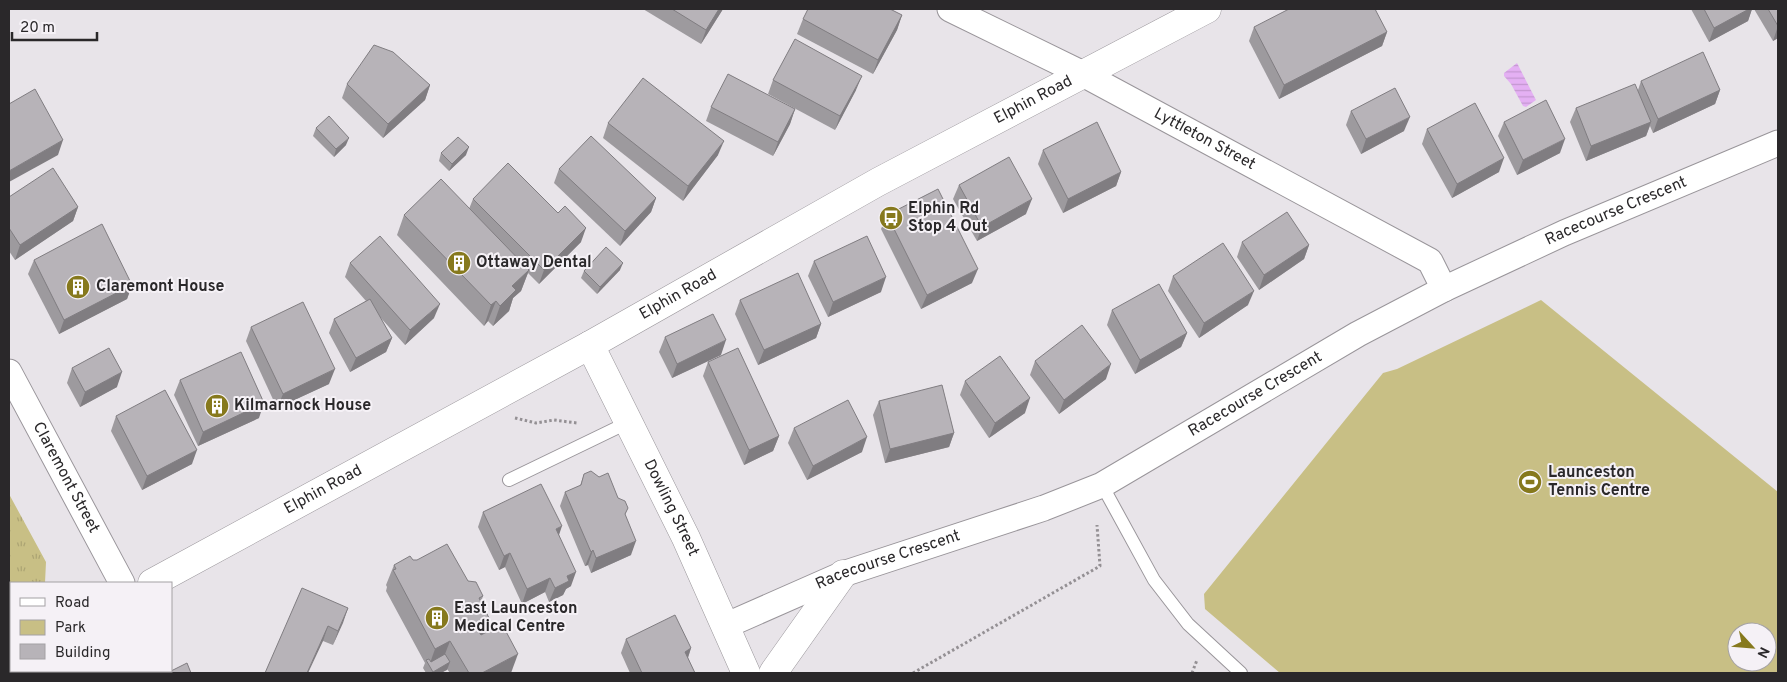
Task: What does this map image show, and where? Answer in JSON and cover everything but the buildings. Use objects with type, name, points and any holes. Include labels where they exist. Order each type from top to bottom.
[{"type":"main road","name":"Elphin Road","points":[[154,582],[590,345],[878,182],[1207,9]]},
{"type":"main road","name":"Dowling Street","points":[[590,345],[618,428],[686,538],[746,673]]},
{"type":"main road","points":[[773,673],[843,574]]},
{"type":"street","name":"Lyttleton Street","points":[[950,9],[1082,74],[1430,261],[1444,289]]},
{"type":"street","name":"Racecourse Crescent","points":[[725,626],[843,574],[1044,508],[1102,485],[1358,334],[1444,289],[1564,234],[1778,143]]},
{"type":"street","name":"Claremont Street","points":[[9,372],[121,582]]},
{"type":"lane","points":[[509,480],[618,428]]},
{"type":"lane","points":[[1102,485],[1154,580],[1188,624],[1241,673]]},
{"type":"path","points":[[475,408],[536,423],[554,420],[572,421],[618,428]]},
{"type":"path","points":[[913,673],[1100,566],[1097,526]]},
{"type":"path","points":[[1192,673],[1197,660]]},
{"type":"green space","name":"Launceston Tennis Centre","points":[[1541,300],[1778,492],[1778,673],[1280,673],[1205,609],[1204,594],[1383,373],[1397,369]]},
{"type":"green space","points":[[9,494],[46,562],[45,582],[10,582],[9,604]]},
{"type":"shaded area","points":[[1517,63],[1536,100],[1526,107],[1523,106],[1511,84],[1504,76],[1504,73]]},
{"type":"place","name":"Elphin Rd Stop 4 Out","points":[[891,218]]},
{"type":"place","name":"Ottaway Dental","points":[[459,263]]},
{"type":"place","name":"Claremont House","points":[[78,287]]},
{"type":"place","name":"Kilmarnock House","points":[[217,406]]},
{"type":"place","name":"Launceston Tennis Centre","points":[[1530,482]]},
{"type":"place","name":"East Launceston Medical Centre","points":[[437,618]]}]
